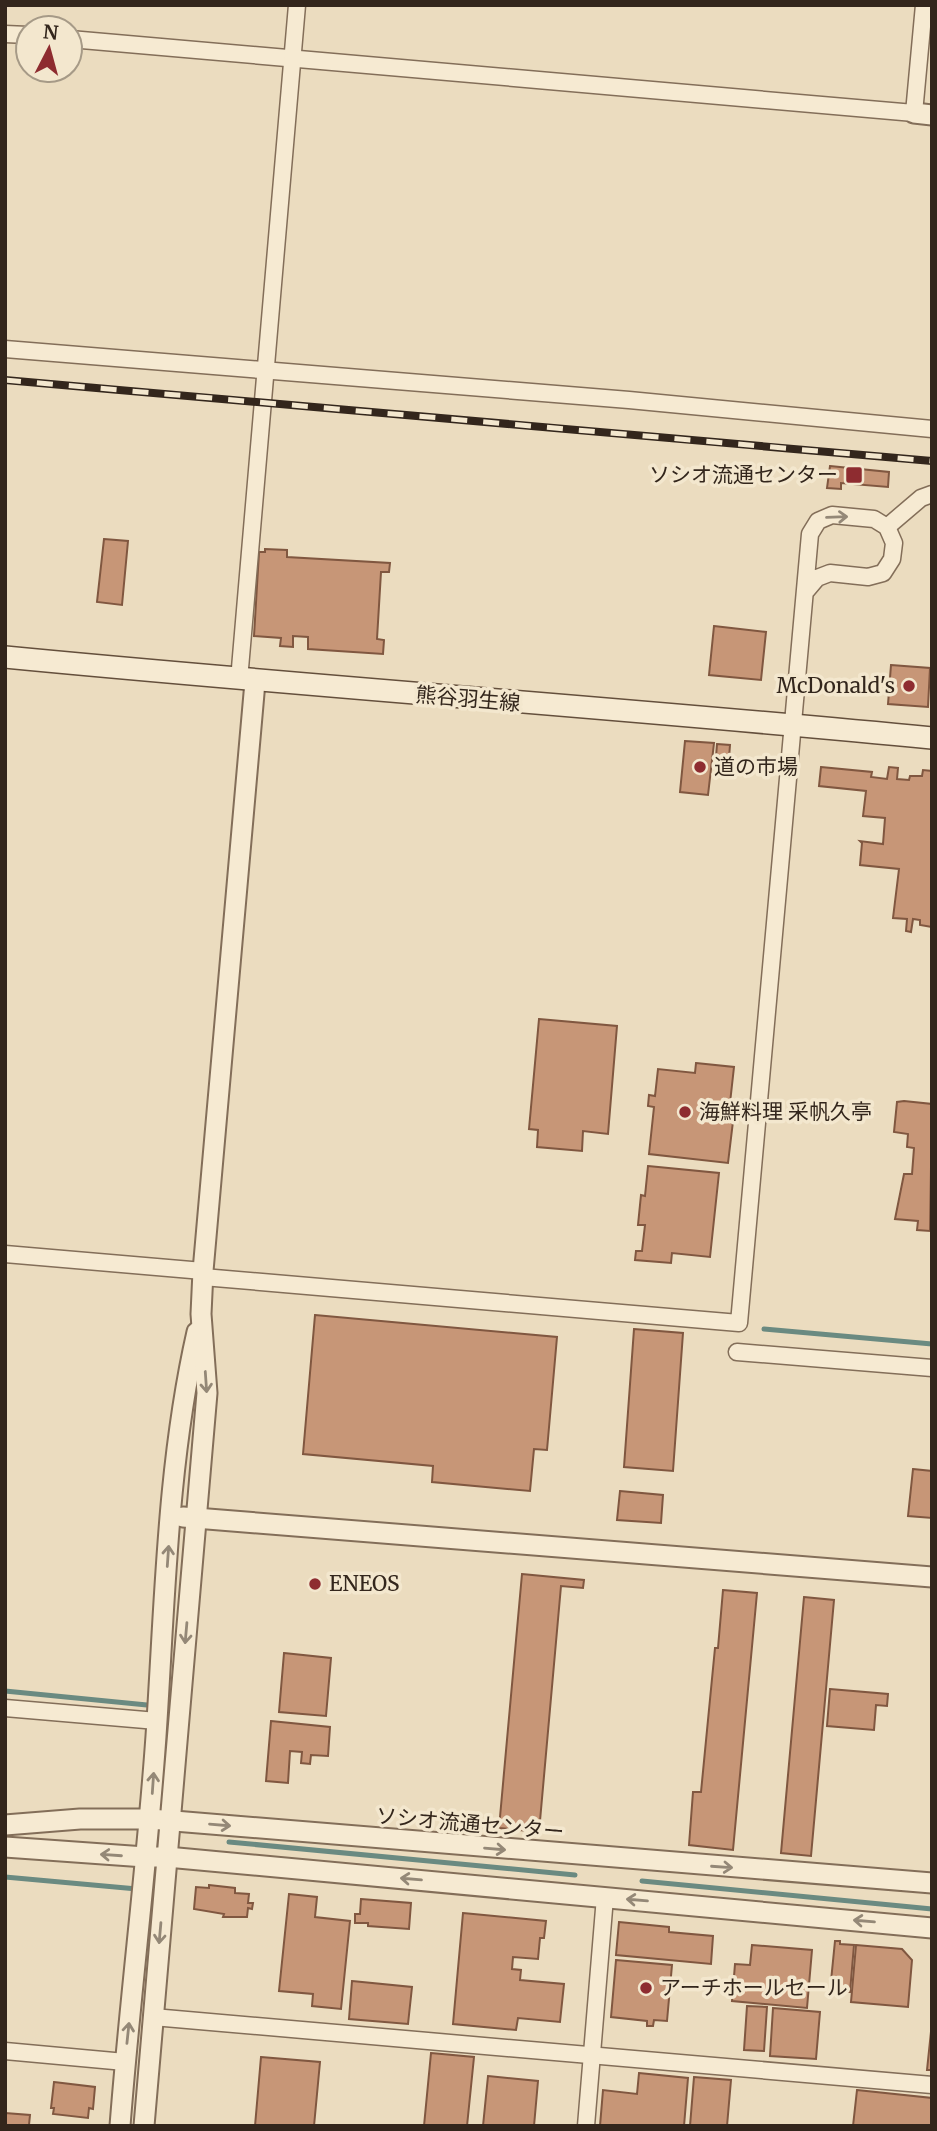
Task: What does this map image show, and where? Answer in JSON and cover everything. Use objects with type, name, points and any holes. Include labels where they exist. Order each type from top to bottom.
[{"type":"main road","name":"熊谷羽生線","points":[[5,657],[247,681],[932,738]]},
{"type":"street","points":[[144,2126],[207,1393],[201,1314],[203,1274],[247,681],[265,371],[297,5]]},
{"type":"street","points":[[84,40],[923,114],[924,5]]},
{"type":"street","points":[[5,349],[629,400],[932,429]]},
{"type":"street","points":[[887,527],[921,498],[932,494]]},
{"type":"street","points":[[5,1254],[739,1323],[810,534],[818,521],[832,515],[874,519],[887,527],[894,543],[892,559],[883,573],[868,577],[830,573],[817,578],[806,591]]},
{"type":"street","points":[[120,2126],[150,1819],[171,1516],[185,1384],[201,1314]]},
{"type":"street","points":[[737,1352],[932,1368]]},
{"type":"street","points":[[171,1516],[932,1577]]},
{"type":"street","points":[[5,1709],[157,1721]]},
{"type":"street","name":"ソシオ流通センター","points":[[5,1825],[80,1819],[150,1819],[932,1883]]},
{"type":"street","points":[[5,1847],[167,1857],[932,1928]]},
{"type":"street","points":[[586,2126],[605,1897]]},
{"type":"street","points":[[153,2017],[932,2085]]},
{"type":"street","points":[[5,2051],[125,2062]]},
{"type":"building","points":[[830,466],[889,472],[888,487],[841,483],[841,489],[827,488]]},
{"type":"building","points":[[104,539],[128,541],[122,605],[97,602]]},
{"type":"building","points":[[265,549],[287,550],[287,557],[390,563],[389,572],[381,572],[377,639],[384,640],[383,654],[308,649],[308,637],[293,636],[293,647],[280,646],[281,638],[254,636],[259,552],[265,552]]},
{"type":"building","points":[[714,626],[766,632],[761,680],[709,675]]},
{"type":"building","name":"McDonald's","points":[[891,665],[930,668],[928,707],[888,704]]},
{"type":"building","points":[[685,741],[714,743],[708,795],[680,792]]},
{"type":"building","points":[[717,744],[730,745],[729,758],[716,757]]},
{"type":"building","points":[[821,767],[872,772],[871,777],[887,779],[889,767],[898,768],[897,779],[909,780],[910,776],[922,776],[923,770],[932,771],[932,927],[920,925],[920,920],[913,919],[911,932],[906,931],[907,919],[893,918],[899,869],[860,865],[860,841],[883,844],[885,818],[863,816],[866,791],[819,786]]},
{"type":"building","points":[[539,1019],[617,1026],[608,1134],[583,1131],[582,1151],[537,1147],[538,1130],[529,1129]]},
{"type":"building","points":[[696,1063],[734,1067],[729,1112],[734,1113],[728,1163],[649,1154],[654,1107],[648,1106],[649,1095],[655,1096],[658,1069],[695,1073]]},
{"type":"building","points":[[897,1102],[932,1104],[930,1231],[917,1230],[918,1221],[895,1219],[904,1174],[912,1174],[914,1148],[907,1147],[908,1134],[894,1132]]},
{"type":"building","points":[[648,1166],[719,1173],[710,1257],[672,1253],[671,1263],[635,1260],[636,1251],[642,1251],[645,1225],[638,1225]]},
{"type":"building","points":[[315,1315],[557,1337],[547,1450],[534,1449],[530,1491],[432,1482],[433,1466],[303,1454]]},
{"type":"building","points":[[634,1329],[683,1333],[673,1471],[624,1467]]},
{"type":"building","points":[[913,1469],[932,1471],[932,1518],[908,1516]]},
{"type":"building","points":[[620,1491],[663,1495],[661,1523],[617,1520]]},
{"type":"building","points":[[522,1574],[584,1580],[583,1588],[561,1586],[539,1832],[499,1828]]},
{"type":"building","points":[[723,1590],[757,1593],[733,1850],[689,1845],[693,1792],[701,1792]]},
{"type":"building","points":[[804,1597],[834,1600],[811,1856],[781,1853]]},
{"type":"building","points":[[284,1653],[331,1658],[326,1716],[279,1712]]},
{"type":"building","points":[[830,1689],[888,1694],[887,1706],[876,1705],[874,1730],[827,1726]]},
{"type":"building","points":[[271,1721],[330,1727],[328,1756],[311,1755],[310,1764],[301,1763],[302,1752],[290,1751],[288,1783],[266,1781]]},
{"type":"building","points":[[209,1885],[235,1888],[235,1893],[249,1894],[248,1903],[253,1903],[252,1909],[248,1908],[247,1917],[223,1917],[224,1914],[194,1909],[196,1887],[209,1888]]},
{"type":"building","points":[[289,1894],[317,1897],[315,1917],[350,1921],[341,2009],[312,2006],[313,1994],[279,1991]]},
{"type":"building","points":[[361,1899],[411,1903],[409,1929],[355,1923],[355,1914],[360,1914]]},
{"type":"building","points":[[463,1913],[546,1921],[544,1938],[540,1938],[538,1959],[513,1957],[512,1969],[521,1970],[520,1980],[564,1984],[560,2022],[518,2018],[516,2030],[453,2024]]},
{"type":"building","points":[[619,1922],[669,1927],[669,1932],[713,1936],[711,1964],[616,1955]]},
{"type":"building","points":[[835,1941],[854,1945],[850,1992],[830,1991]]},
{"type":"building","points":[[752,1945],[812,1950],[807,2008],[732,2001],[735,1964],[750,1965]]},
{"type":"building","points":[[856,1945],[902,1949],[912,1960],[908,2007],[851,2002]]},
{"type":"building","points":[[616,1960],[672,1965],[667,2021],[654,2020],[653,2026],[647,2026],[647,2021],[611,2017]]},
{"type":"building","points":[[352,1981],[412,1987],[408,2024],[349,2019]]},
{"type":"building","points":[[747,2006],[767,2007],[764,2051],[744,2050]]},
{"type":"building","points":[[773,2008],[820,2012],[816,2059],[770,2056]]},
{"type":"building","points":[[932,2022],[932,2070],[927,2070]]},
{"type":"building","points":[[431,2053],[474,2057],[467,2126],[424,2126]]},
{"type":"building","points":[[261,2057],[320,2062],[314,2126],[255,2126]]},
{"type":"building","points":[[639,2073],[688,2078],[684,2126],[600,2126],[603,2090],[637,2094]]},
{"type":"building","points":[[488,2076],[538,2081],[534,2126],[483,2126]]},
{"type":"building","points":[[694,2077],[731,2080],[727,2126],[690,2126]]},
{"type":"building","points":[[54,2082],[95,2087],[93,2109],[89,2108],[88,2118],[53,2114],[54,2108],[51,2108]]},
{"type":"building","points":[[857,2090],[932,2098],[932,2126],[853,2126]]},
{"type":"building","points":[[5,2113],[30,2115],[29,2125],[33,2126],[5,2126]]},
{"type":"waterway","points":[[764,1329],[932,1344]]},
{"type":"waterway","points":[[5,1691],[147,1705]]},
{"type":"waterway","points":[[229,1842],[575,1875]]},
{"type":"waterway","points":[[5,1877],[137,1889]]},
{"type":"waterway","points":[[642,1881],[932,1909]]},
{"type":"railway","points":[[5,380],[932,461]]},
{"type":"place","name":"ソシオ流通センター","points":[[854,475]]},
{"type":"place","name":"McDonald's","points":[[909,686]]},
{"type":"place","name":"道の市場","points":[[700,767]]},
{"type":"place","name":"海鮮料理 采帆久亭","points":[[685,1112]]},
{"type":"place","name":"ENEOS","points":[[315,1584]]},
{"type":"place","name":"アーチホールセール","points":[[646,1988]]}]
